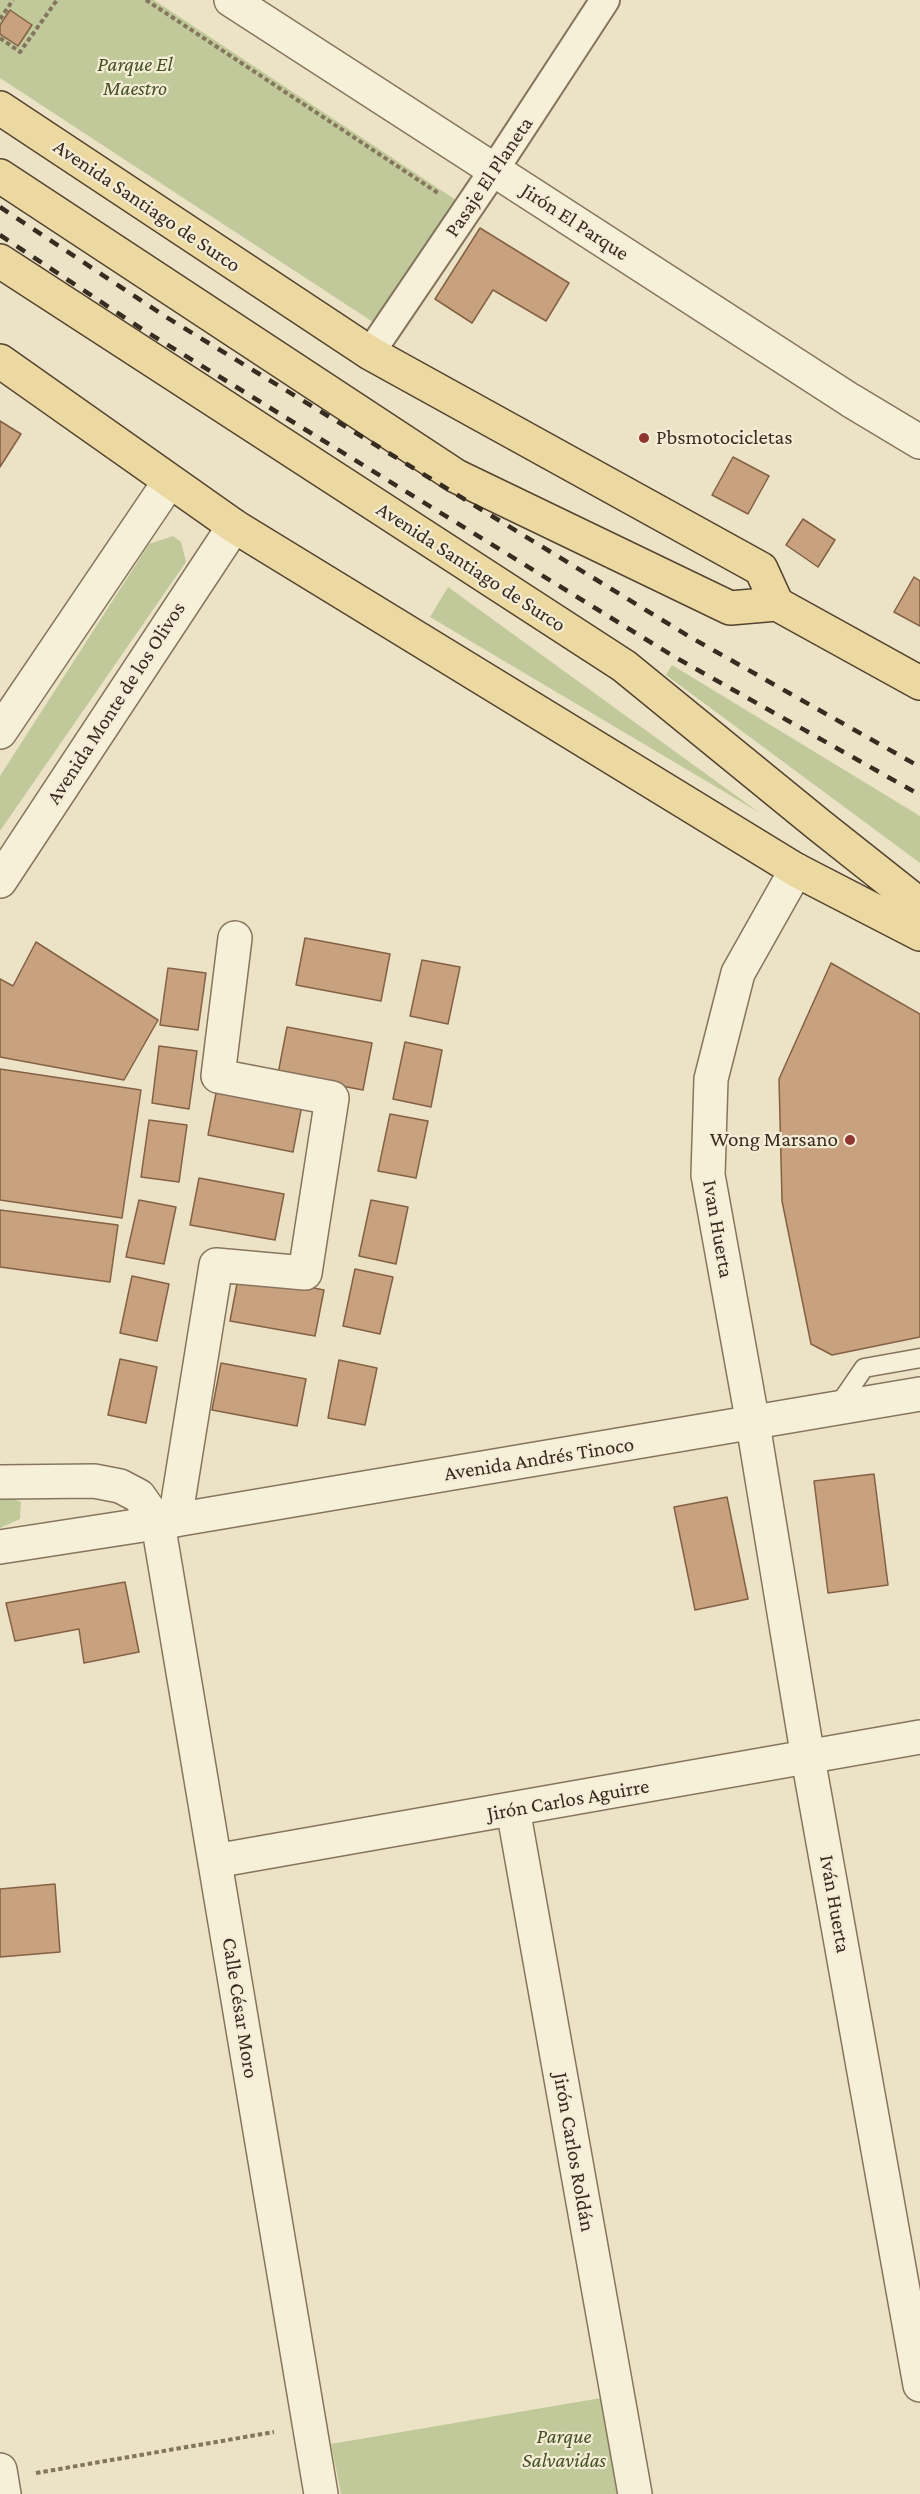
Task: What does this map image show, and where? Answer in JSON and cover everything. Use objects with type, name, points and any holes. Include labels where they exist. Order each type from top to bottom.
[{"type":"main road","name":"Avenida Santiago de Surco","points":[[0,108],[370,353],[761,569],[777,604]]},
{"type":"main road","points":[[0,176],[456,476],[730,608],[777,604],[920,682]]},
{"type":"main road","name":"Avenida Santiago de Surco","points":[[0,261],[624,666],[920,905]]},
{"type":"main road","points":[[0,346],[12,369],[234,526],[796,870],[920,934]]},
{"type":"street","name":"Jirón El Parque","points":[[231,0],[840,394],[920,442]]},
{"type":"street","name":"Pasaje El Planeta","points":[[370,353],[494,170],[605,0]]},
{"type":"street","points":[[0,732],[169,482]]},
{"type":"street","name":"Avenida Monte de los Olivos","points":[[0,881],[234,526]]},
{"type":"street","name":"Ivan Huerta","points":[[753,1424],[708,1175],[711,1080],[738,973],[796,870]]},
{"type":"street","points":[[167,1521],[216,1265],[304,1274],[332,1098],[218,1076],[235,938]]},
{"type":"street","name":"Avenida Andrés Tinoco","points":[[0,1547],[753,1424],[920,1394]]},
{"type":"street","name":"Iván Huerta","points":[[753,1424],[808,1758],[920,2385]]},
{"type":"street","points":[[0,1482],[94,1481],[120,1486],[140,1496],[167,1521]]},
{"type":"street","name":"Calle César Moro","points":[[167,1521],[215,1861],[321,2494]]},
{"type":"street","name":"Jirón Carlos Aguirre","points":[[215,1861],[920,1737]]},
{"type":"street","name":"Jirón Carlos Roldán","points":[[513,1809],[635,2494]]},
{"type":"street","points":[[4,2494],[15,2472]]},
{"type":"lane","points":[[836,1409],[864,1368],[920,1358]]},
{"type":"path","points":[[0,19],[14,0]]},
{"type":"path","points":[[0,38],[20,52],[57,0]]},
{"type":"path","points":[[146,0],[445,198]]},
{"type":"path","points":[[15,2472],[284,2431]]},
{"type":"green space","name":"Parque El Maestro","points":[[0,0],[154,0],[465,206],[382,328],[0,78]]},
{"type":"green space","points":[[173,536],[181,542],[186,562],[0,831],[0,776],[149,544]]},
{"type":"green space","points":[[448,587],[760,813],[430,617]]},
{"type":"green space","points":[[672,665],[920,816],[920,863],[666,675]]},
{"type":"green space","points":[[0,1494],[21,1502],[20,1519],[0,1528]]},
{"type":"green space","name":"Parque Salvavidas","points":[[601,2398],[619,2494],[341,2494],[331,2444]]},
{"type":"building","points":[[10,10],[32,25],[18,46],[0,34],[0,25]]},
{"type":"building","points":[[480,228],[569,283],[546,321],[493,290],[472,323],[435,299]]},
{"type":"building","points":[[0,421],[21,434],[0,467]]},
{"type":"building","points":[[733,457],[769,476],[748,514],[712,495]]},
{"type":"building","points":[[803,519],[835,540],[818,567],[786,545]]},
{"type":"building","points":[[914,577],[920,581],[920,626],[894,612]]},
{"type":"building","points":[[305,938],[390,954],[381,1001],[296,985]]},
{"type":"building","points":[[36,942],[158,1020],[124,1080],[0,1057],[0,979],[13,986]]},
{"type":"building","points":[[422,960],[460,967],[448,1024],[410,1016]]},
{"type":"building","name":"Wong Marsano","points":[[831,963],[920,1014],[920,1337],[832,1355],[811,1344],[782,1201],[779,1079]]},
{"type":"building","points":[[168,968],[206,973],[198,1030],[160,1025]]},
{"type":"building","points":[[287,1027],[372,1043],[363,1090],[278,1074]]},
{"type":"building","points":[[405,1042],[442,1050],[431,1107],[393,1099]]},
{"type":"building","points":[[159,1046],[197,1051],[189,1109],[152,1103]]},
{"type":"building","points":[[0,1069],[141,1090],[122,1218],[0,1200]]},
{"type":"building","points":[[217,1088],[302,1105],[293,1152],[208,1135]]},
{"type":"building","points":[[390,1114],[428,1121],[416,1178],[378,1171]]},
{"type":"building","points":[[149,1120],[187,1125],[179,1182],[141,1177]]},
{"type":"building","points":[[199,1178],[284,1194],[275,1240],[190,1225]]},
{"type":"building","points":[[139,1200],[176,1207],[164,1264],[126,1257]]},
{"type":"building","points":[[371,1200],[408,1207],[396,1264],[359,1256]]},
{"type":"building","points":[[0,1210],[118,1225],[110,1282],[0,1267]]},
{"type":"building","points":[[355,1269],[393,1277],[380,1334],[343,1326]]},
{"type":"building","points":[[239,1273],[324,1290],[315,1336],[230,1321]]},
{"type":"building","points":[[132,1276],[169,1284],[157,1341],[120,1333]]},
{"type":"building","points":[[120,1359],[157,1367],[146,1423],[108,1415]]},
{"type":"building","points":[[339,1360],[377,1368],[365,1425],[328,1418]]},
{"type":"building","points":[[221,1363],[306,1379],[297,1426],[212,1410]]},
{"type":"building","points":[[874,1474],[888,1585],[828,1593],[814,1481]]},
{"type":"building","points":[[727,1497],[748,1599],[695,1610],[674,1507]]},
{"type":"building","points":[[125,1582],[139,1652],[84,1663],[79,1629],[15,1641],[6,1603]]},
{"type":"building","points":[[55,1884],[60,1952],[0,1957],[0,1889]]},
{"type":"railway","points":[[0,207],[166,317],[690,637],[920,767]]},
{"type":"railway","points":[[0,235],[142,329],[673,656],[920,795]]},
{"type":"place","name":"Pbsmotocicletas","points":[[644,438]]},
{"type":"place","name":"Wong Marsano","points":[[850,1140]]}]
